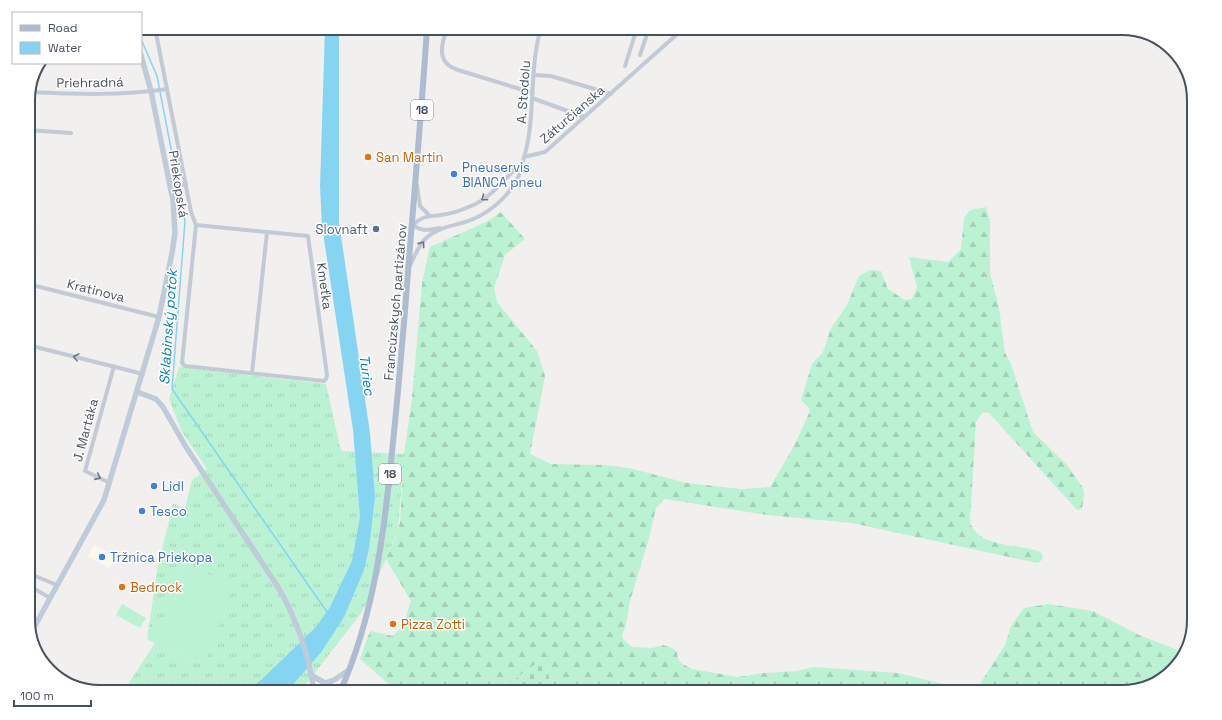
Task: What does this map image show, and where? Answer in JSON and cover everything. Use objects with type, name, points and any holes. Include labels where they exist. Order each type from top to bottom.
[{"type":"main road","name":"Francúzskych partizánov","points":[[343,685],[364,625],[380,556],[391,469],[417,181],[427,35]]},
{"type":"street","points":[[156,35],[186,184],[196,225],[182,363],[185,366],[252,373],[267,232]]},
{"type":"street","points":[[445,35],[441,48],[441,56],[447,65],[532,95],[584,117]]},
{"type":"street","name":"A. Stodolu","points":[[524,160],[530,133],[535,54],[539,35]]},
{"type":"street","points":[[626,66],[635,35]]},
{"type":"street","points":[[640,55],[647,35]]},
{"type":"street","name":"Záturčianska","points":[[524,160],[545,152],[676,35]]},
{"type":"street","name":"Priekopská","points":[[35,625],[97,514],[110,482],[159,317],[174,244],[175,222],[173,187],[154,91],[142,58]]},
{"type":"street","points":[[533,75],[551,76],[611,94]]},
{"type":"street","name":"Priehradná","points":[[36,92],[60,94],[154,91],[167,88]]},
{"type":"street","points":[[35,130],[72,133]]},
{"type":"street","points":[[445,228],[426,230],[418,229],[413,225],[421,218],[429,215],[450,214],[478,202],[495,190],[524,160]]},
{"type":"street","points":[[409,269],[426,238],[445,228],[475,218],[500,202],[515,183],[522,171],[524,160]]},
{"type":"street","points":[[417,181],[420,206],[429,215]]},
{"type":"street","points":[[173,187],[186,184]]},
{"type":"street","name":"Kmeťka","points":[[196,225],[308,236],[327,375],[326,379],[324,381],[252,373]]},
{"type":"street","name":"Kratinova","points":[[35,286],[159,317]]},
{"type":"street","points":[[35,347],[142,374]]},
{"type":"street","name":"J. Martáka","points":[[110,482],[85,471],[114,366]]},
{"type":"street","points":[[137,392],[156,399],[163,407],[186,447],[278,587],[290,608],[301,635],[313,685]]},
{"type":"street","points":[[35,576],[57,585]]},
{"type":"street","points":[[35,589],[50,598]]},
{"type":"street","points":[[325,683],[334,680],[349,670]]},
{"type":"street","points":[[311,672],[329,685]]},
{"type":"shaded area","name":"Tržnica Priekopa","points":[[94,545],[116,557],[109,568],[88,556]]},
{"type":"green space","points":[[986,207],[990,221],[990,273],[999,308],[1005,353],[1011,364],[1033,432],[1066,464],[1083,488],[1084,495],[1082,509],[1077,510],[989,413],[983,412],[976,422],[970,522],[974,530],[982,537],[1001,544],[1041,552],[1043,556],[1042,560],[1037,563],[852,523],[767,515],[665,499],[656,508],[649,538],[630,601],[626,625],[622,635],[623,639],[632,647],[652,648],[663,645],[672,648],[677,652],[678,659],[681,663],[692,669],[738,677],[764,673],[796,671],[814,667],[898,673],[947,685],[551,685],[545,657],[507,685],[390,685],[360,659],[370,631],[393,636],[403,625],[411,601],[386,559],[396,537],[400,522],[404,454],[412,398],[422,283],[430,247],[486,222],[501,212],[525,239],[505,255],[494,288],[497,302],[537,351],[545,376],[530,454],[551,464],[605,465],[629,468],[687,483],[741,489],[770,487],[794,446],[810,411],[801,400],[812,364],[823,352],[831,328],[847,305],[859,276],[870,270],[881,271],[888,289],[905,300],[912,299],[917,287],[909,257],[948,262],[961,249],[964,218],[970,210]]},
{"type":"green space","points":[[179,367],[326,384],[341,451],[404,454],[398,531],[367,603],[359,616],[305,685],[128,685],[153,646],[205,664],[182,565],[155,643],[147,639],[157,571],[173,504],[185,508],[192,480],[207,469],[182,432],[169,399]]},
{"type":"green space","points":[[182,565],[234,583],[205,664],[153,646]]},
{"type":"green space","points":[[122,604],[146,618],[140,628],[116,615]]},
{"type":"green space","points":[[1048,604],[1093,611],[1139,635],[1179,651],[1174,660],[1162,672],[1139,683],[1122,685],[979,685],[1005,645],[1011,626],[1024,608]]},
{"type":"green space","points":[[545,657],[551,685],[507,685]]},
{"type":"water","points":[[325,35],[339,35],[339,222],[370,433],[375,497],[369,548],[364,570],[344,617],[322,651],[293,685],[254,685],[316,627],[330,607],[352,561],[360,517],[353,430],[322,226],[320,186]]},
{"type":"waterway","name":"Sklabinský potok","points":[[142,41],[157,76],[185,221],[172,389],[327,612]]},
{"type":"place","name":"San Martin","points":[[368,157]]},
{"type":"place","name":"Pneuservis BIANCA pneu","points":[[454,174]]},
{"type":"place","name":"Slovnaft","points":[[376,229]]},
{"type":"place","name":"Lidl","points":[[154,486]]},
{"type":"place","name":"Tesco","points":[[142,511]]},
{"type":"place","name":"Tržnica Priekopa","points":[[102,557]]},
{"type":"place","name":"Bedrock","points":[[122,587]]},
{"type":"place","name":"Pizza Zotti","points":[[393,624]]},
{"type":"water label","name":"Turiec","points":[[367,375]]}]
